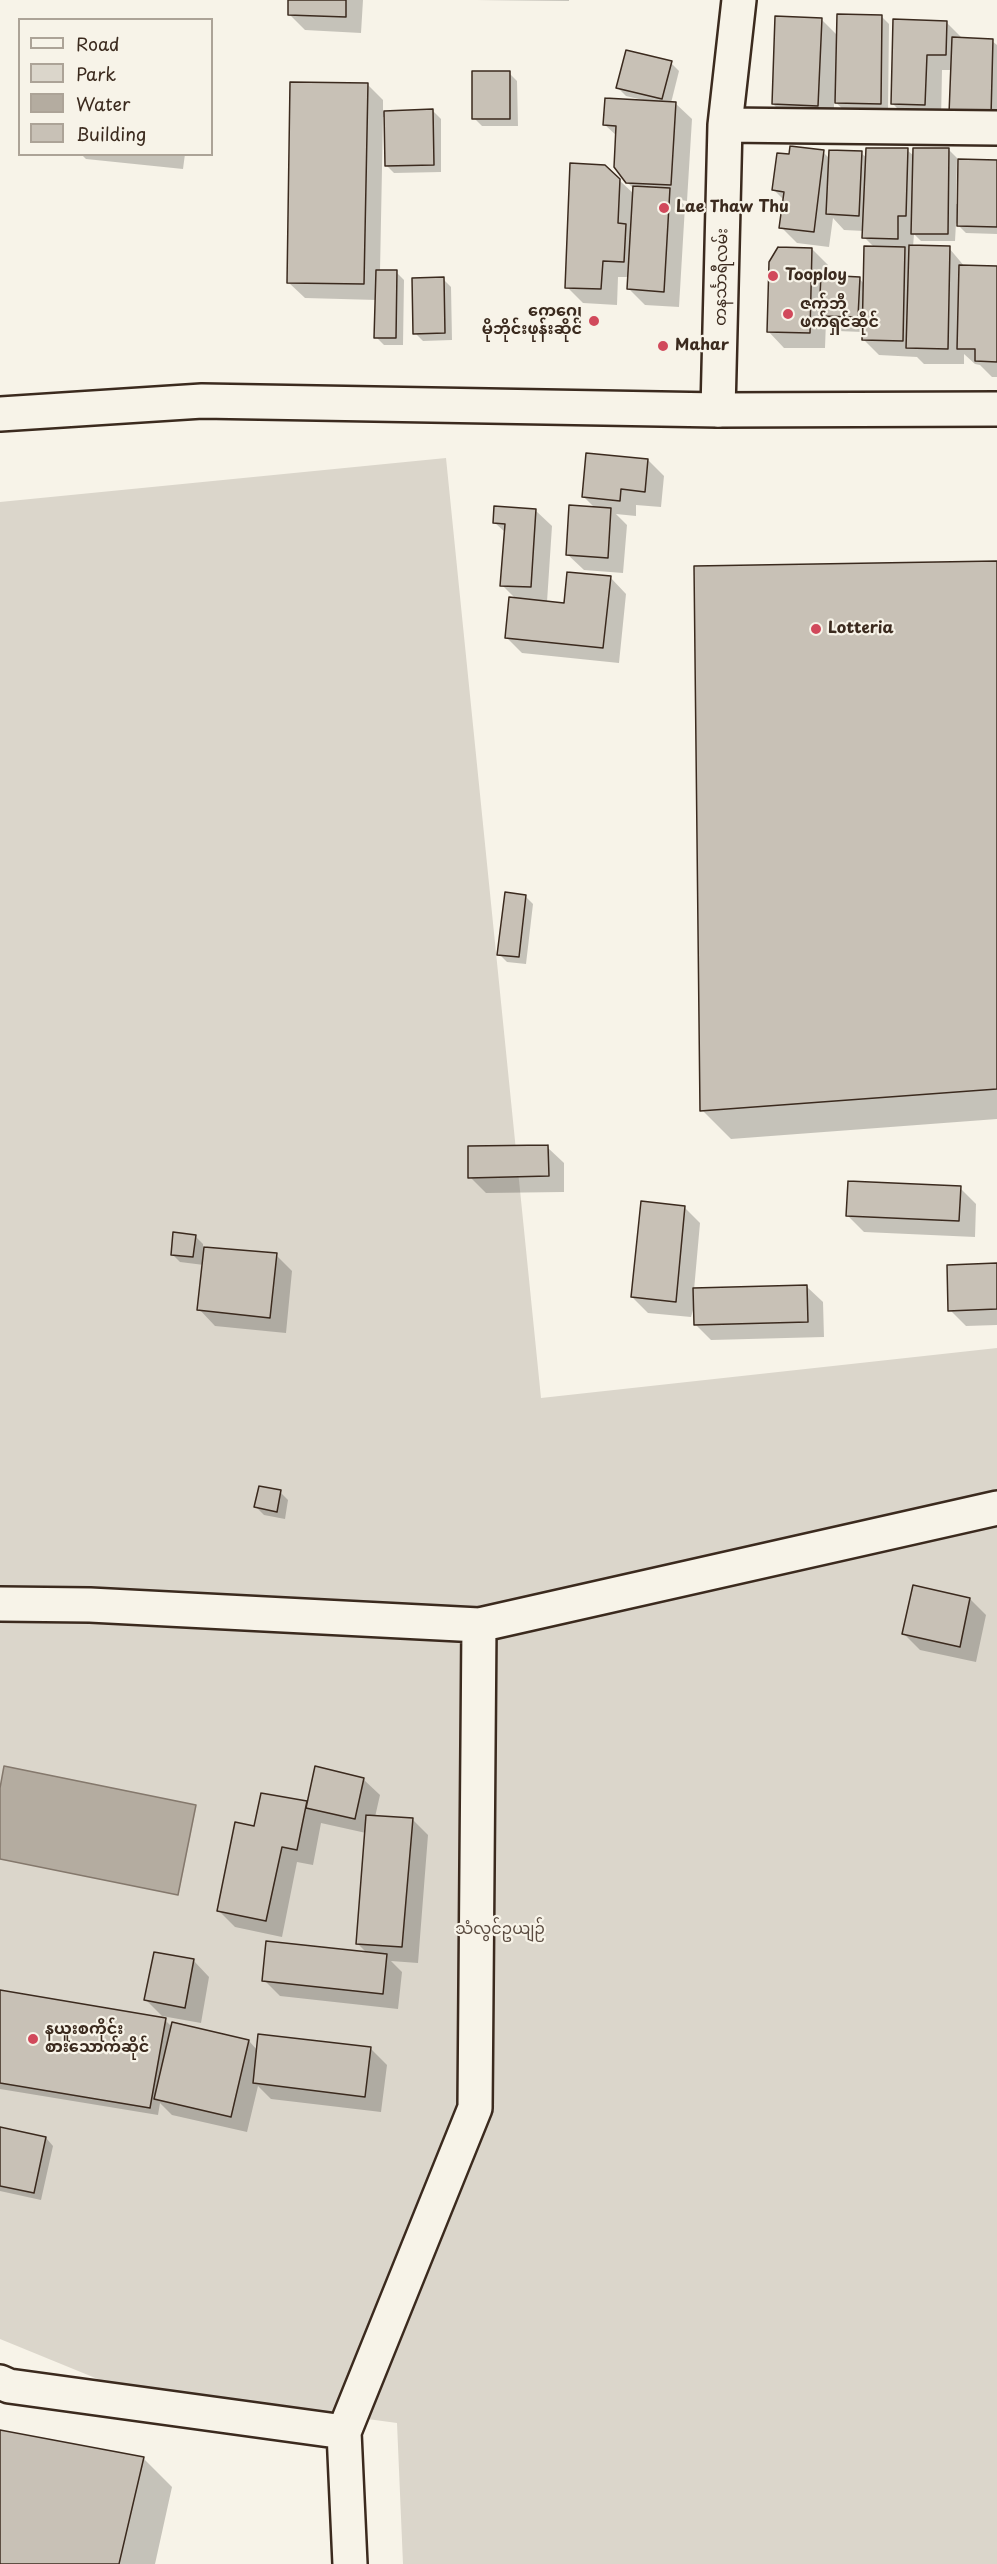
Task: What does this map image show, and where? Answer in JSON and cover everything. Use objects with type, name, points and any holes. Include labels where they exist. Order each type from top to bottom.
[{"type":"street","name":"တနင်္သာရီလမ်း","points":[[718,410],[725,125],[739,0]]},
{"type":"street","points":[[725,125],[997,128]]},
{"type":"street","points":[[0,414],[202,401],[718,410],[997,409]]},
{"type":"street","points":[[0,1604],[90,1605],[479,1625],[997,1508]]},
{"type":"street","points":[[350,2564],[344,2432],[475,2108],[479,1625]]},
{"type":"street","points":[[0,2382],[9,2386],[344,2432]]},
{"type":"green space","name":"သံလွင်ဥယျဉ်","points":[[446,458],[541,1398],[997,1348],[997,2564],[403,2564],[397,2423],[110,2384],[0,2339],[0,502]]},
{"type":"water","points":[[4,1766],[196,1805],[178,1895],[0,1859],[0,1788]]},
{"type":"building","points":[[288,0],[346,0],[346,17],[288,15]]},
{"type":"building","points":[[837,14],[882,15],[881,104],[835,103]]},
{"type":"building","points":[[775,16],[822,18],[818,106],[772,104]]},
{"type":"building","points":[[893,19],[947,21],[946,55],[927,55],[925,105],[891,104]]},
{"type":"building","points":[[952,37],[993,39],[991,116],[949,114]]},
{"type":"building","points":[[626,50],[672,61],[662,99],[616,88]]},
{"type":"building","points":[[472,71],[510,71],[510,119],[472,119]]},
{"type":"building","points":[[290,82],[368,83],[364,284],[287,283]]},
{"type":"building","points":[[605,98],[676,102],[671,185],[626,183],[614,167],[616,126],[603,125]]},
{"type":"building","points":[[433,109],[434,165],[385,166],[384,111]]},
{"type":"building","points":[[790,146],[824,150],[814,232],[779,228],[784,192],[772,190],[777,153],[789,154]]},
{"type":"building","points":[[866,148],[908,148],[906,216],[898,216],[898,239],[862,238]]},
{"type":"building","points":[[913,148],[949,148],[948,234],[911,234]]},
{"type":"building","points":[[829,150],[862,151],[859,216],[826,214]]},
{"type":"building","points":[[958,159],[997,160],[997,227],[957,226]]},
{"type":"building","points":[[570,163],[605,165],[620,179],[618,223],[626,224],[624,262],[603,261],[601,289],[565,288]]},
{"type":"building","points":[[633,186],[670,188],[664,292],[627,289]]},
{"type":"building","points":[[909,245],[950,246],[948,349],[906,348]]},
{"type":"building","points":[[864,246],[905,247],[903,341],[862,340]]},
{"type":"building","points":[[778,247],[812,248],[810,333],[767,332],[769,262]]},
{"type":"building","points":[[959,265],[997,266],[997,362],[975,361],[975,349],[957,349]]},
{"type":"building","points":[[376,270],[397,270],[396,338],[374,338]]},
{"type":"building","points":[[821,275],[860,277],[858,317],[819,316]]},
{"type":"building","points":[[444,277],[445,333],[413,334],[412,278]]},
{"type":"building","points":[[586,453],[648,459],[645,492],[621,489],[620,501],[582,497]]},
{"type":"building","points":[[569,505],[611,508],[608,558],[566,555]]},
{"type":"building","points":[[494,506],[536,509],[531,587],[500,586],[505,524],[493,523]]},
{"type":"building","points":[[997,561],[997,1089],[700,1111],[694,566]]},
{"type":"building","points":[[567,572],[611,576],[603,648],[505,638],[509,597],[564,603]]},
{"type":"building","points":[[505,892],[526,895],[519,957],[497,955]]},
{"type":"building","points":[[548,1145],[549,1176],[468,1178],[468,1146]]},
{"type":"building","points":[[848,1181],[961,1186],[959,1221],[846,1216]]},
{"type":"building","points":[[641,1201],[685,1206],[676,1302],[631,1297]]},
{"type":"building","points":[[173,1232],[196,1235],[193,1257],[171,1255]]},
{"type":"building","points":[[204,1247],[277,1253],[270,1318],[197,1310]]},
{"type":"building","points":[[997,1263],[997,1309],[948,1311],[947,1265]]},
{"type":"building","points":[[807,1285],[808,1322],[694,1325],[693,1288]]},
{"type":"building","points":[[259,1486],[281,1490],[277,1512],[254,1507]]},
{"type":"building","points":[[913,1585],[970,1598],[960,1647],[902,1634]]},
{"type":"building","points":[[315,1766],[364,1778],[355,1819],[306,1808]]},
{"type":"building","points":[[261,1793],[307,1801],[297,1850],[282,1847],[266,1921],[217,1911],[235,1822],[254,1826]]},
{"type":"building","points":[[366,1815],[413,1818],[402,1947],[356,1944]]},
{"type":"building","points":[[266,1941],[387,1954],[383,1994],[262,1981]]},
{"type":"building","points":[[154,1952],[194,1959],[185,2008],[144,2000]]},
{"type":"building","points":[[0,1990],[166,2018],[150,2108],[0,2083]]},
{"type":"building","points":[[172,2022],[249,2040],[231,2117],[154,2099]]},
{"type":"building","points":[[258,2034],[371,2047],[365,2097],[253,2083]]},
{"type":"building","points":[[0,2127],[46,2137],[34,2193],[0,2186]]},
{"type":"building","points":[[0,2430],[144,2457],[119,2564],[0,2564]]},
{"type":"place","name":"Lae Thaw Thu","points":[[664,208]]},
{"type":"place","name":"Tooploy","points":[[773,276]]},
{"type":"place","name":"ဇက်ဘီ ဖက်ရှင်ဆိုင်","points":[[788,314]]},
{"type":"place","name":"ကေဂျေ မိုဘိုင်းဖုန်းဆိုင်","points":[[594,321]]},
{"type":"place","name":"Mahar","points":[[663,346]]},
{"type":"place","name":"Lotteria","points":[[816,629]]},
{"type":"place","name":"နယူးစကိုင်း စားသောက်ဆိုင်","points":[[33,2039]]}]
